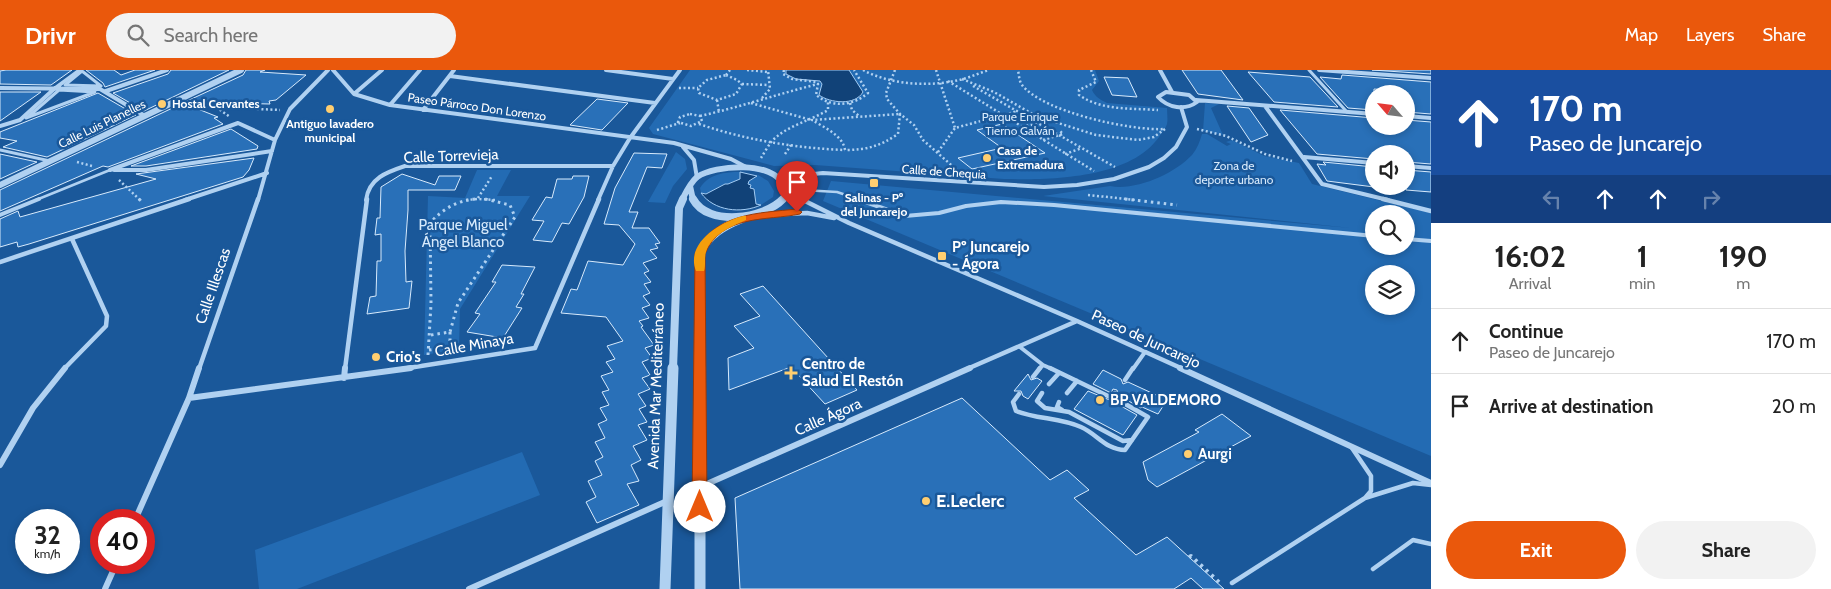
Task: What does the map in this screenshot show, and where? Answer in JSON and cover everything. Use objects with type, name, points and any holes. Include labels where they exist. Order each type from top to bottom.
[{"type":"street","points":[[20,120],[54,89],[80,70]]},
{"type":"street","points":[[92,92],[94,92],[26,118],[59,90],[92,92],[104,90],[167,70]]},
{"type":"street","name":"Calle Luis Planelles","points":[[0,185],[241,70]]},
{"type":"street","name":"Calle Illescas","points":[[140,509],[189,398],[267,173],[275,140],[290,109],[328,70]]},
{"type":"street","points":[[342,70],[334,72],[354,94],[382,70]]},
{"type":"street","points":[[390,104],[420,70]]},
{"type":"street","points":[[423,110],[454,70]]},
{"type":"street","points":[[606,70],[673,79]]},
{"type":"street","name":"Calle Minaya","points":[[189,398],[344,378],[535,348],[612,166],[680,70]]},
{"type":"street","points":[[1160,70],[1172,92]]},
{"type":"street","points":[[1309,70],[1347,112]]},
{"type":"street","points":[[1319,70],[1431,78]]},
{"type":"street","points":[[104,90],[83,85],[65,84],[82,71],[104,90],[145,116]]},
{"type":"street","points":[[450,76],[655,103]]},
{"type":"street","points":[[0,88],[104,90]]},
{"type":"street","points":[[1196,100],[1197,102],[1192,106],[1181,107],[1163,102],[1158,97],[1162,93],[1172,92],[1184,94],[1196,100],[1365,113]]},
{"type":"street","name":"Paseo Párroco Don Lorenzo","points":[[354,94],[390,104],[423,110],[674,143],[731,159],[750,168]]},
{"type":"street","points":[[1265,106],[1322,184],[1431,211]]},
{"type":"street","points":[[1181,107],[1187,127]]},
{"type":"street","points":[[0,133],[2,126],[29,116]]},
{"type":"street","points":[[1415,117],[1431,118]]},
{"type":"street","points":[[110,170],[238,123],[275,140]]},
{"type":"street","name":"Calle de Chequia","points":[[777,178],[823,173],[1044,187],[1074,186],[1110,181],[1144,169],[1176,147],[1187,127]]},
{"type":"street","points":[[682,146],[694,160],[696,178]]},
{"type":"street","points":[[0,150],[51,161]]},
{"type":"street","points":[[110,170],[146,170],[272,151]]},
{"type":"street","points":[[1304,157],[1365,162]]},
{"type":"street","name":"Calle Torrevieja","points":[[344,378],[367,196],[371,184],[380,175],[405,166],[612,166]]},
{"type":"street","points":[[1415,167],[1431,168]]},
{"type":"street","points":[[700,589],[700,254],[704,244],[710,237],[727,225],[746,217],[770,211],[780,204],[785,197],[785,190],[777,178],[750,168],[718,169],[696,178],[690,186],[689,194],[693,202],[702,209],[715,214],[746,217]]},
{"type":"street","points":[[0,262],[267,173]]},
{"type":"street","name":"Avenida Mar Mediterráneo","points":[[665,589],[678,217],[679,208],[690,186]]},
{"type":"street","name":"Paseo de Juncarejo","points":[[785,190],[849,223],[1145,352],[1431,484]]},
{"type":"street","name":"Paseo de Juncarejo","points":[[758,215],[797,212],[821,214],[849,223]]},
{"type":"street","points":[[0,466],[15,435],[55,380],[106,326],[107,316],[72,239]]},
{"type":"street","name":"Calle Ágora","points":[[700,487],[1077,322]]},
{"type":"street","points":[[469,589],[668,501]]},
{"type":"street","points":[[105,589],[112,574]]},
{"type":"lane","points":[[0,214],[110,170]]},
{"type":"lane","points":[[785,190],[810,189],[837,192],[906,216],[939,213],[966,206],[1001,202],[1064,206],[1365,235]]},
{"type":"lane","points":[[1415,240],[1431,241]]},
{"type":"lane","points":[[1019,394],[1013,402],[1014,407],[1023,414],[1071,423],[1084,429],[1112,449],[1126,450],[1148,417],[1114,395],[1110,397],[1043,365],[1020,347]]},
{"type":"lane","points":[[1125,380],[1145,352]]},
{"type":"lane","points":[[1033,376],[1043,365]]},
{"type":"lane","points":[[1050,384],[1059,373]]},
{"type":"lane","points":[[1067,392],[1077,381]]},
{"type":"lane","points":[[1042,393],[1037,401],[1039,404],[1053,411],[1069,412]]},
{"type":"lane","points":[[1059,402],[1057,408],[1069,412],[1123,440],[1132,440]]},
{"type":"lane","points":[[1232,583],[1365,498],[1372,491],[1371,476],[1351,447]]},
{"type":"lane","points":[[1365,498],[1413,483],[1431,484]]},
{"type":"lane","points":[[1374,569],[1413,540],[1431,544]]},
{"type":"path","points":[[726,75],[730,70]]},
{"type":"path","points":[[747,70],[768,71],[770,89],[760,99]]},
{"type":"path","points":[[784,70],[783,74],[787,78],[812,81],[818,84]]},
{"type":"path","points":[[818,84],[816,95],[828,102],[850,103],[868,93],[854,70]]},
{"type":"path","points":[[863,70],[891,80],[939,81],[962,79],[980,71],[989,70]]},
{"type":"path","points":[[895,70],[886,93],[887,99],[900,114],[914,125],[923,140],[971,183]]},
{"type":"path","points":[[936,70],[955,128]]},
{"type":"path","points":[[962,79],[1000,96],[1024,111],[1111,138],[1133,141],[1144,140],[1161,135],[1165,129],[1153,131],[1136,129],[1093,119],[1052,104],[1023,85],[1019,80],[1018,70]]},
{"type":"path","points":[[1091,70],[1096,82],[1079,90],[1079,95],[1086,101],[1105,106],[1184,112]]},
{"type":"path","points":[[698,88],[707,79],[726,75],[739,80],[742,84],[769,85]]},
{"type":"path","points":[[962,79],[1128,174]]},
{"type":"path","points":[[948,81],[1021,128],[1110,181]]},
{"type":"path","points":[[698,88],[699,93],[705,97],[717,100],[735,96],[740,92],[742,84]]},
{"type":"path","points":[[818,84],[719,112],[700,116],[686,114],[678,120],[687,126],[699,124],[748,139],[845,151],[868,148],[895,138],[900,132],[902,120],[900,114]]},
{"type":"path","points":[[666,88],[698,88]]},
{"type":"path","points":[[994,98],[1000,96]]},
{"type":"path","points":[[717,100],[719,112]]},
{"type":"path","points":[[812,120],[828,110],[828,102]]},
{"type":"path","points":[[751,103],[812,120],[838,137],[844,144],[845,151]]},
{"type":"path","points":[[850,103],[852,110],[859,117]]},
{"type":"path","points":[[168,105],[290,109]]},
{"type":"path","points":[[938,152],[955,128],[1018,111]]},
{"type":"path","points":[[750,168],[772,141],[795,125],[812,120],[900,114]]},
{"type":"path","points":[[699,124],[702,121],[700,116]]},
{"type":"path","points":[[1021,128],[1038,123],[1048,124]]},
{"type":"path","points":[[1187,127],[1226,136],[1275,157]]},
{"type":"path","points":[[1060,131],[1063,134],[1060,135]]},
{"type":"path","points":[[1042,140],[1060,135]]},
{"type":"path","points":[[785,154],[792,145]]},
{"type":"path","points":[[1064,154],[1082,148]]},
{"type":"path","points":[[1096,156],[1101,154]]},
{"type":"path","points":[[59,158],[110,170],[152,212]]},
{"type":"path","points":[[478,199],[497,166]]},
{"type":"path","points":[[427,366],[431,334],[430,223],[446,207],[463,201],[491,199],[510,205],[515,217],[458,303],[450,332],[449,362]]},
{"type":"path","points":[[431,334],[450,332]]},
{"type":"path","points":[[429,350],[450,346]]},
{"type":"path","points":[[1189,557],[1226,589]]},
{"type":"green space","name":"Parque Enrique Tierno Galván","points":[[690,70],[1095,70],[1099,81],[1092,90],[1098,98],[1107,103],[1167,108],[1167,125],[1148,149],[1131,160],[1090,174],[1067,177],[1004,179],[815,165],[774,166],[653,134],[649,128]]},
{"type":"green space","points":[[1205,103],[1219,104],[1211,108],[1223,135],[1203,131]]},
{"type":"green space","name":"Zona de deporte urbano","points":[[1202,134],[1207,134],[1227,146],[1231,144],[1226,142],[1232,140],[1264,156],[1299,163],[1312,184],[1398,205],[1365,205],[1365,255],[1415,255],[1415,209],[1431,213],[1431,456],[823,201],[831,181],[1351,228],[1043,196],[1110,186],[1131,186],[1154,180],[1184,162],[1194,153]]},
{"type":"green space","points":[[676,152],[685,159],[687,169],[673,186],[665,203],[648,202]]},
{"type":"green space","name":"Parque Miguel Ángel Blanco","points":[[477,170],[511,170],[497,196],[530,196],[460,309],[459,349],[424,355],[428,196],[465,198]]},
{"type":"green space","points":[[740,172],[740,179],[706,194],[701,193],[700,188],[712,177],[723,173]]},
{"type":"green space","points":[[758,175],[768,181],[774,191],[773,197],[761,205],[756,204],[748,184],[749,181]]},
{"type":"green space","points":[[522,452],[540,495],[297,589],[259,589],[255,550]]},
{"type":"shaded area","points":[[786,70],[849,70],[863,92],[854,100],[842,102],[829,100],[819,95],[822,84],[820,81],[796,79],[786,74]]},
{"type":"shaded area","points":[[740,172],[757,176],[749,181],[748,184],[751,185],[750,188],[754,189],[756,204],[761,205],[737,210],[728,209],[713,204],[701,193],[706,194],[740,179]]},
{"type":"building","points":[[72,70],[51,85],[0,84],[0,71]]},
{"type":"building","points":[[86,70],[114,70],[121,75],[135,70],[155,70],[105,87],[103,83]]},
{"type":"building","points":[[171,70],[229,70],[144,111],[113,93],[168,74]]},
{"type":"building","points":[[246,70],[265,70],[260,72],[306,75],[276,100],[269,101],[270,104],[185,102],[243,75]]},
{"type":"building","points":[[1182,70],[1221,70],[1243,100],[1198,94]]},
{"type":"building","points":[[1372,70],[1431,70],[1431,74]]},
{"type":"building","points":[[1248,72],[1310,77],[1338,107],[1274,102]]},
{"type":"building","points":[[1342,75],[1431,82],[1431,114],[1415,113],[1415,85],[1365,85],[1365,109],[1348,108],[1320,77],[1341,79]]},
{"type":"building","points":[[1104,77],[1128,78],[1137,97],[1112,95]]},
{"type":"building","points":[[0,92],[41,92],[0,121]]},
{"type":"building","points":[[98,93],[136,115],[47,157],[3,147],[17,141],[0,138],[0,132]]},
{"type":"building","points":[[597,99],[628,103],[602,130],[570,125]]},
{"type":"building","points":[[183,103],[218,117],[214,118],[223,124],[108,167],[103,166],[0,211],[0,190]]},
{"type":"building","points":[[1227,106],[1249,108],[1268,135],[1251,142]]},
{"type":"building","points":[[1280,110],[1365,117],[1365,135],[1415,135],[1415,121],[1431,122],[1431,164],[1415,163],[1415,145],[1365,145],[1365,158],[1317,154]]},
{"type":"building","points":[[1002,124],[1045,153],[972,169],[958,158],[1002,148],[977,130]]},
{"type":"building","points":[[231,129],[258,146],[257,149],[146,166],[131,166]]},
{"type":"building","points":[[634,153],[667,154],[662,168],[647,167],[629,212],[638,212],[632,228],[649,228],[660,243],[655,244],[658,248],[650,250],[657,258],[643,263],[649,271],[644,273],[651,282],[644,284],[650,293],[643,296],[650,305],[642,308],[649,318],[639,321],[654,345],[645,348],[652,358],[642,362],[650,375],[642,378],[650,389],[638,394],[646,406],[639,409],[647,422],[638,425],[647,440],[633,446],[641,460],[631,465],[639,481],[627,484],[639,505],[597,523],[586,502],[596,497],[588,481],[602,475],[595,461],[603,457],[595,442],[605,438],[598,424],[607,420],[600,408],[609,405],[602,392],[609,390],[601,376],[613,372],[606,362],[615,359],[607,346],[623,341],[606,317],[561,313],[571,289],[577,290],[588,261],[623,265],[635,244],[619,225],[604,224],[615,188]]},
{"type":"building","points":[[0,154],[37,162],[0,179]]},
{"type":"building","points":[[254,158],[249,170],[243,177],[29,244],[18,247],[17,242],[0,247],[0,219],[18,211],[20,217],[156,179],[136,174]]},
{"type":"building","points":[[1323,162],[1365,166],[1365,186],[1327,181],[1317,164],[1326,165]]},
{"type":"building","points":[[1415,171],[1431,172],[1431,192],[1415,191]]},
{"type":"building","points":[[402,174],[435,185],[439,176],[461,176],[455,190],[408,190],[405,251],[406,282],[412,281],[409,308],[367,314],[370,297],[376,296],[377,261],[381,261],[381,234],[375,235],[377,218],[380,218],[381,187]]},
{"type":"building","points":[[573,176],[589,176],[584,197],[569,224],[562,223],[552,242],[533,240],[544,221],[532,220],[546,197],[552,198],[557,179],[572,179]]},
{"type":"building","points":[[502,265],[535,267],[521,294],[524,294],[516,307],[522,308],[503,338],[467,332],[480,314],[475,313],[496,282],[492,282]]},
{"type":"building","points":[[763,286],[857,390],[825,404],[791,367],[729,390],[728,358],[754,348],[734,326],[760,316],[740,294]]},
{"type":"building","points":[[1103,370],[1121,379],[1123,384],[1128,382],[1167,400],[1158,414],[1141,408],[1118,395],[1117,390],[1113,389],[1111,393],[1093,384]]},
{"type":"building","points":[[1028,374],[1031,380],[1037,378],[1042,381],[1028,399],[1023,396],[1021,391],[1014,391]]},
{"type":"building","points":[[1088,391],[1112,401],[1137,415],[1123,435],[1074,409]]},
{"type":"building","points":[[962,398],[1050,480],[1067,470],[1089,490],[1074,498],[1136,555],[1167,537],[1224,589],[1203,589],[1191,578],[1174,589],[740,589],[735,498]]},
{"type":"building","name":"Aurgi","points":[[1222,414],[1251,436],[1157,487],[1148,480],[1143,462],[1199,432],[1195,430]]},
{"type":"slow traffic","points":[[700,269],[700,254],[704,244],[710,237],[727,225],[743,218]]},
{"type":"place","name":"Hostal Cervantes","points":[[162,104]]},
{"type":"place","name":"Antiguo lavadero municipal","points":[[330,109]]},
{"type":"place","name":"Casa de Extremadura","points":[[987,158]]},
{"type":"place","name":"Salinas - Pº del Juncarejo","points":[[874,183]]},
{"type":"place","name":"Pº Juncarejo - Ágora","points":[[942,256]]},
{"type":"place","name":"Crio's","points":[[376,357]]},
{"type":"place","name":"Centro de Salud El Restón","points":[[791,373]]},
{"type":"place","name":"BP VALDEMORO","points":[[1100,400]]},
{"type":"place","name":"Aurgi","points":[[1188,454]]},
{"type":"place","name":"E.Leclerc","points":[[926,501]]},
{"type":"route","points":[[700,507],[700,254],[704,244],[710,237],[727,225],[746,217],[797,212]]}]
